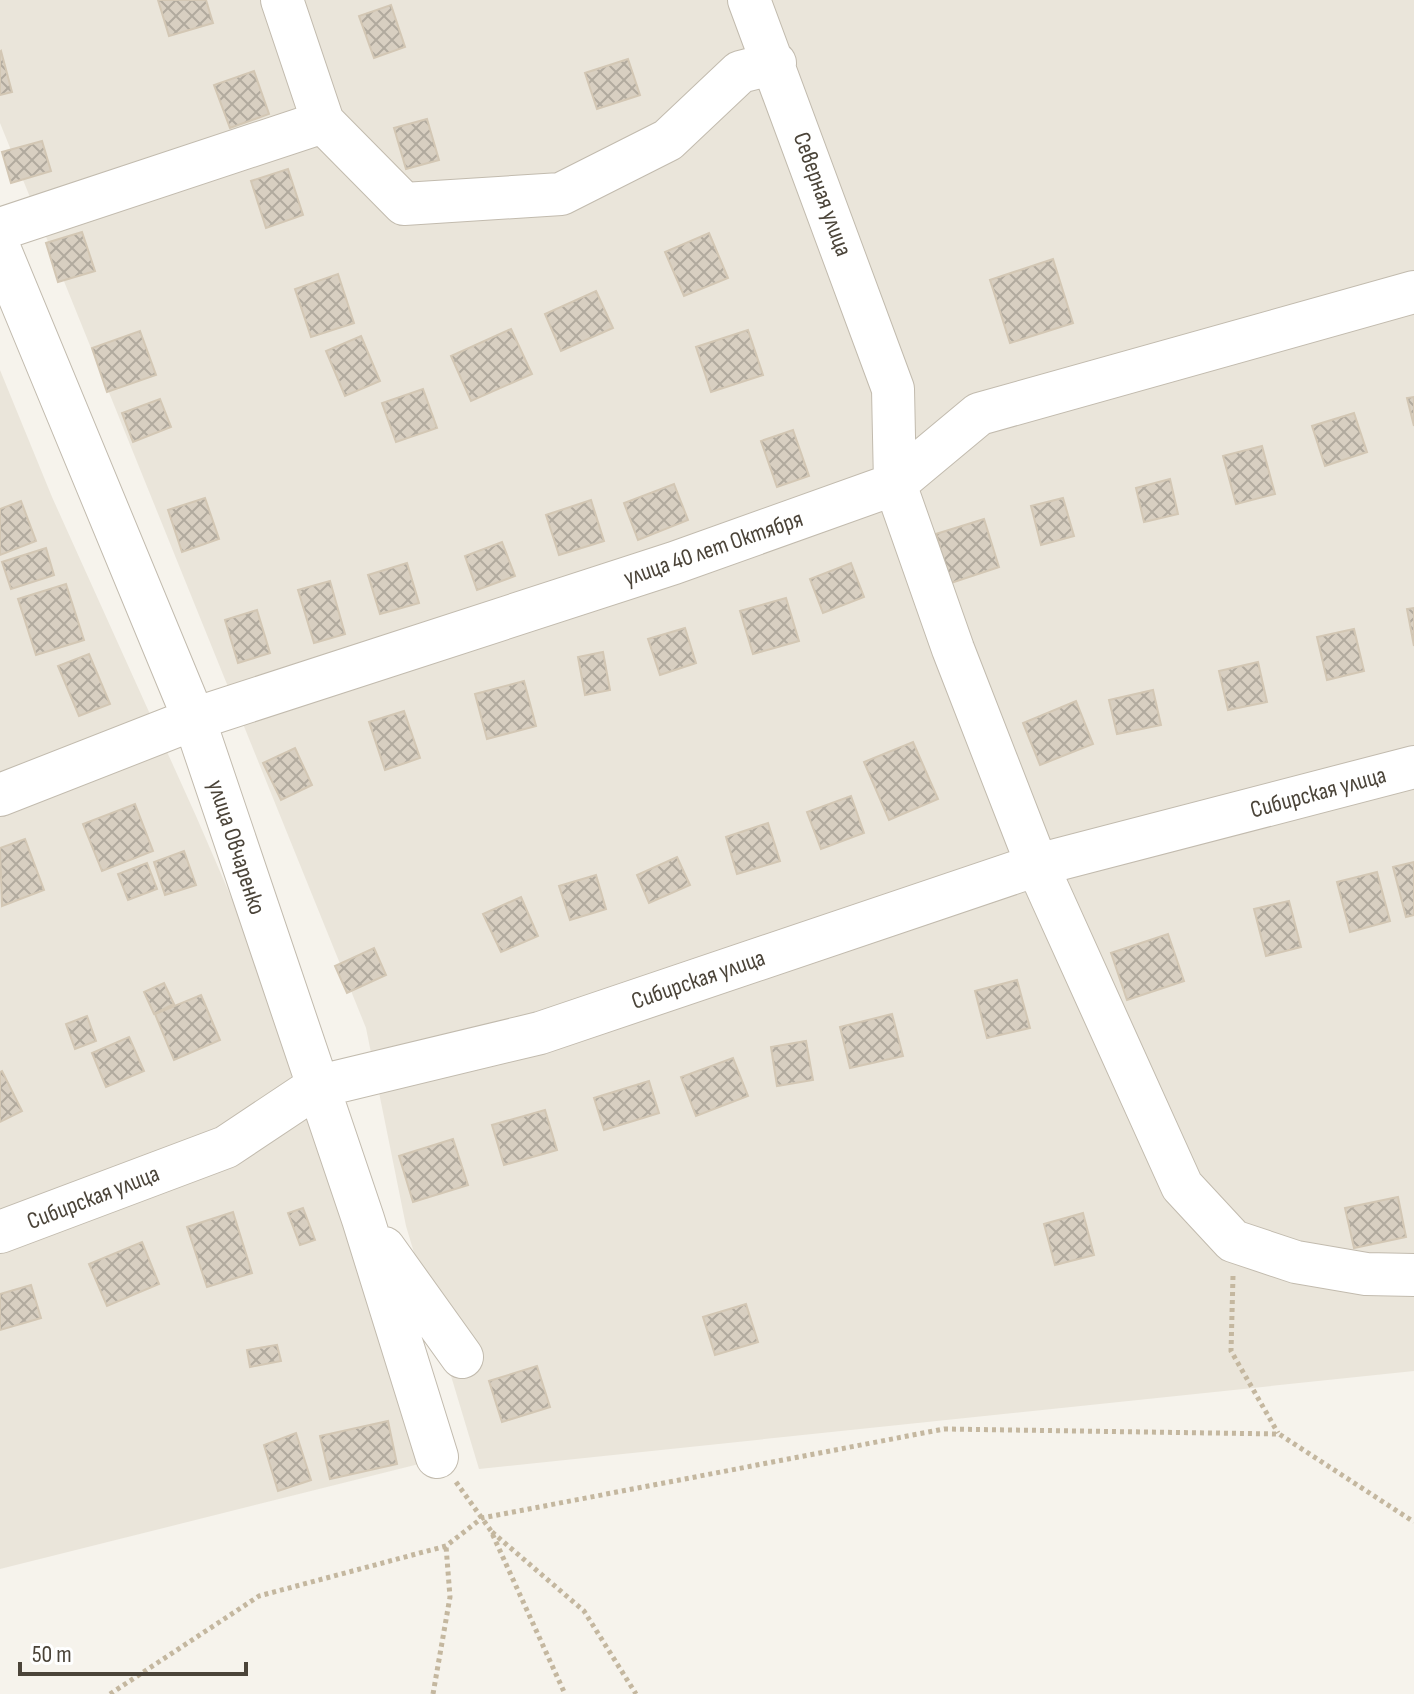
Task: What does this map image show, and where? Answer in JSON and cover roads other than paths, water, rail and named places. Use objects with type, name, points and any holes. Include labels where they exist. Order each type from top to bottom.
[{"type":"street","points":[[282,0],[323,122],[404,204],[561,194],[668,140],[740,72],[775,63]]},
{"type":"street","name":"Северная улица","points":[[749,0],[775,63],[893,389],[895,484],[953,649],[1037,865],[1182,1186],[1233,1241],[1296,1262],[1366,1274],[1414,1275]]},
{"type":"street","points":[[0,229],[323,122]]},
{"type":"street","name":"улица Овчаренко","points":[[0,250],[194,719],[363,1219],[437,1457]]},
{"type":"street","name":"улица 40 лет Октября","points":[[0,795],[194,719],[674,563],[895,484],[979,414],[1414,292]]},
{"type":"street","name":"Сибирская улица","points":[[0,1232],[226,1147],[316,1087],[540,1033],[1037,865],[1414,767]]},
{"type":"street","points":[[363,1219],[462,1357]]}]
